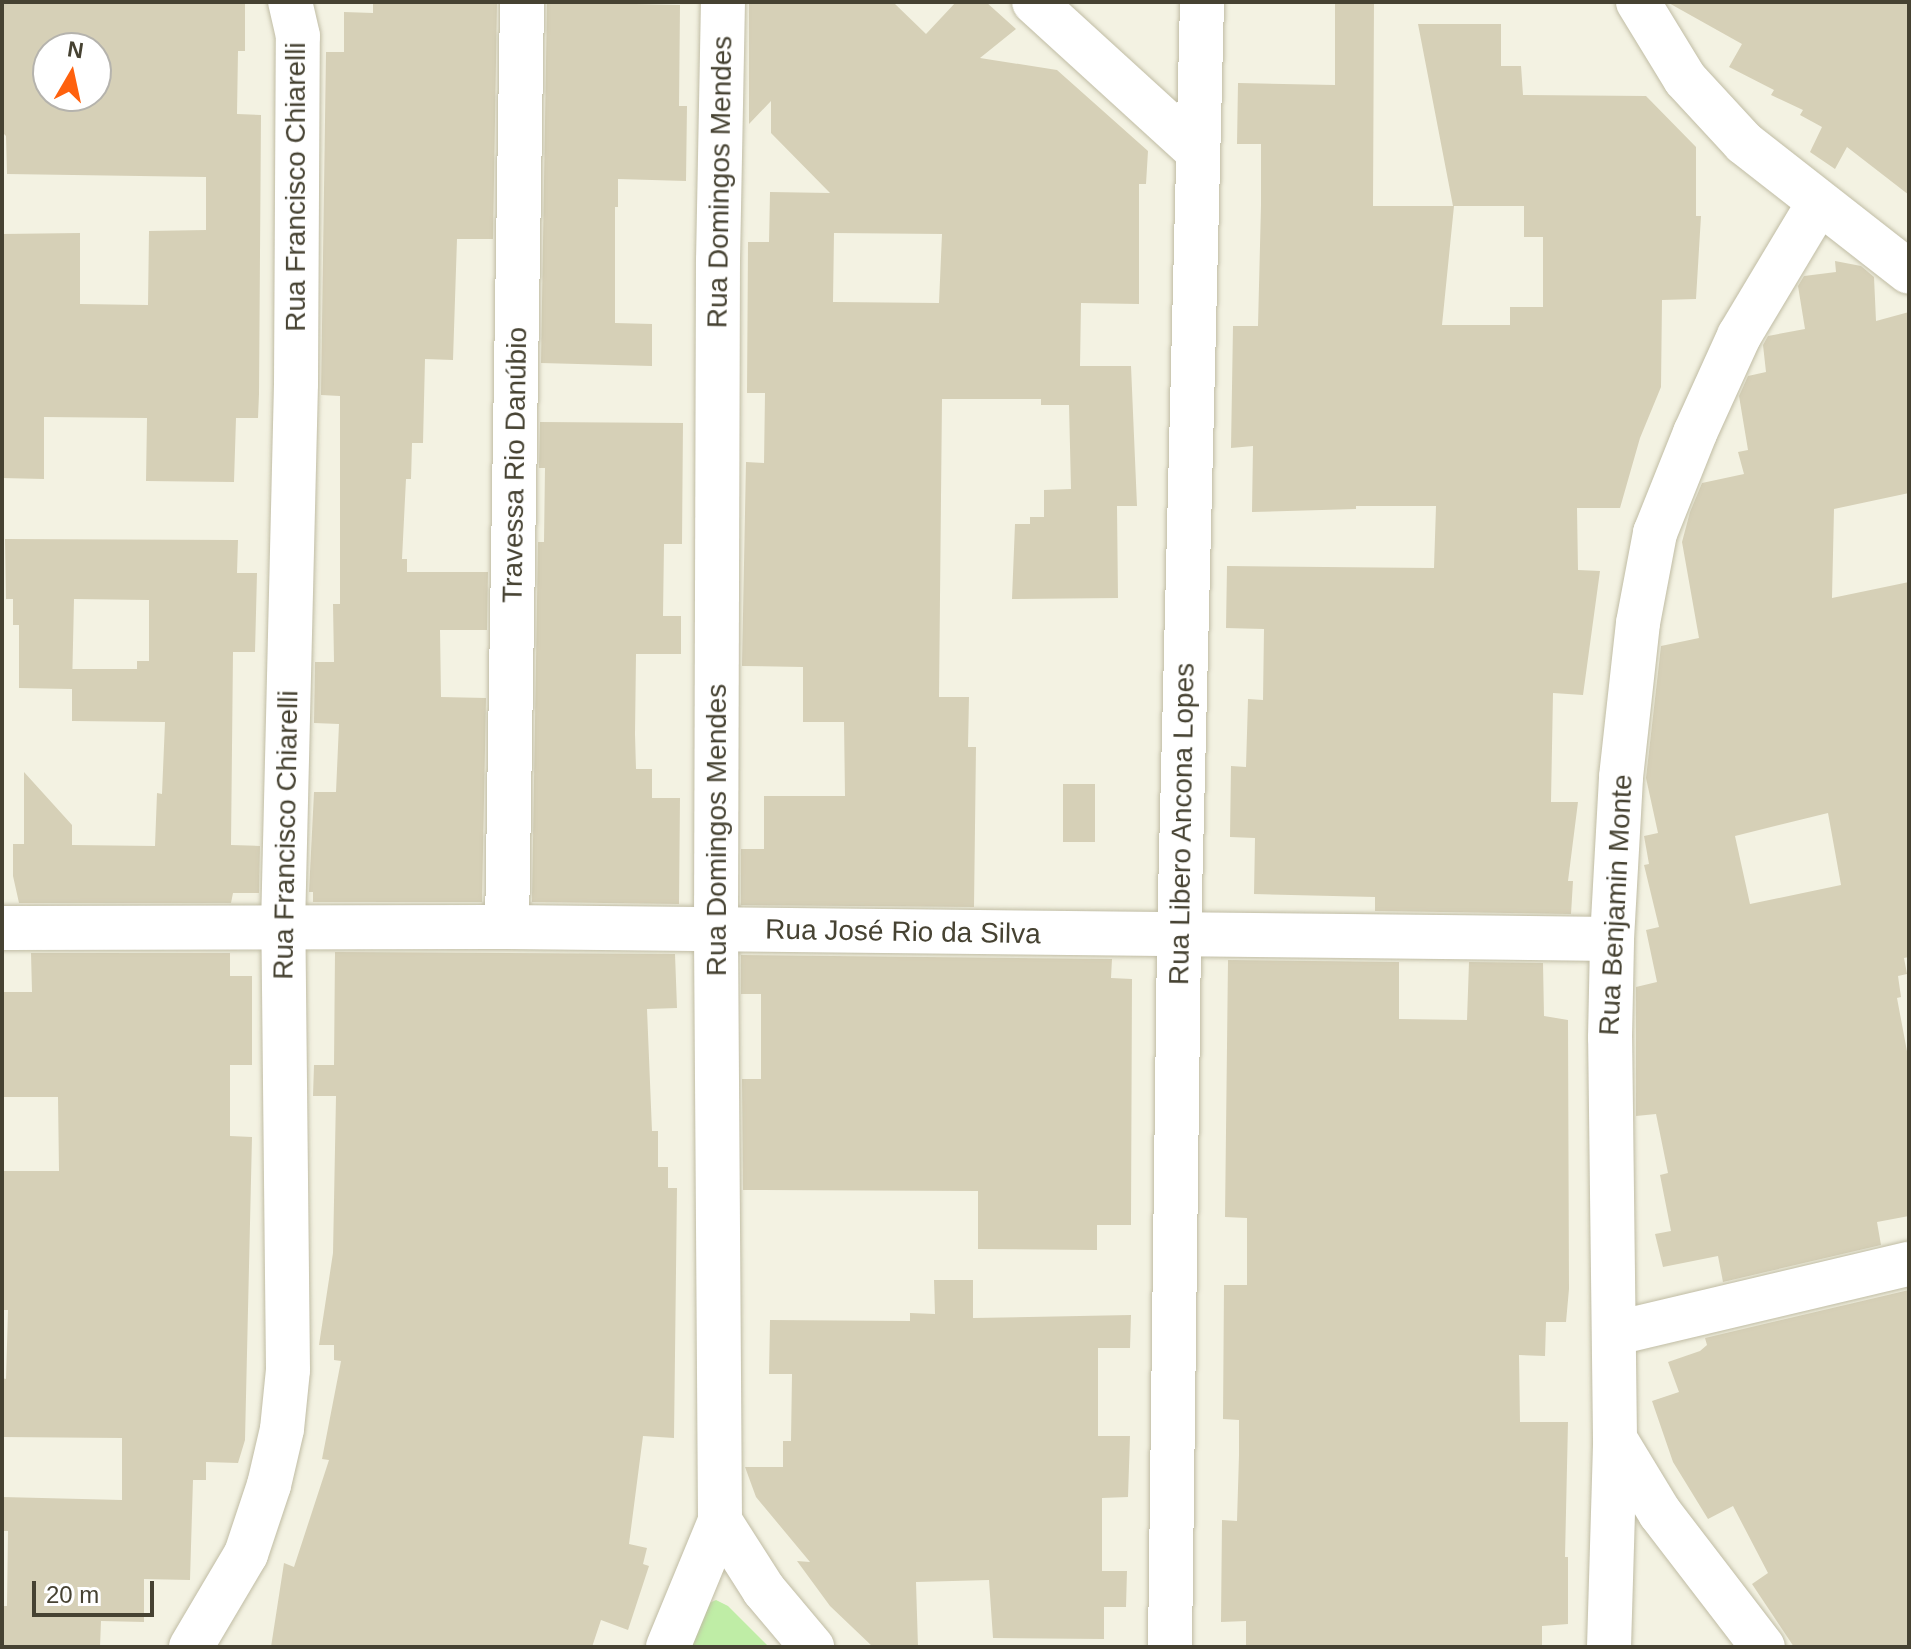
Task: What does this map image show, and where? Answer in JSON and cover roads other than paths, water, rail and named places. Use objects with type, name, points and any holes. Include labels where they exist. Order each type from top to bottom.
[{"type":"street","name":"Rua Francisco Chiarelli","points":[[191,1647],[246,1554],[269,1485],[282,1429],[288,1370],[283,927],[296,384],[298,36],[290,2]]},
{"type":"street","name":"Travessa Rio Danúbio","points":[[507,927],[522,2]]},
{"type":"street","name":"Rua Domingos Mendes","points":[[668,1647],[720,1521],[716,930],[718,261],[723,2]]},
{"type":"street","points":[[1034,2],[1197,151]]},
{"type":"street","name":"Rua Libero Ancona Lopes","points":[[1170,1647],[1179,936],[1202,2]]},
{"type":"street","points":[[1638,2],[1685,79],[1744,143],[1818,204],[1909,272]]},
{"type":"street","name":"Rua Benjamin Monte","points":[[1609,1647],[1616,1333],[1610,1038],[1612,939],[1622,762],[1638,623],[1655,533],[1739,336],[1818,204]]},
{"type":"street","name":"Rua José Rio da Silva","points":[[2,928],[507,927],[1612,939]]},
{"type":"street","points":[[1616,1333],[1909,1264]]},
{"type":"street","points":[[1615,1439],[1660,1513],[1763,1647]]},
{"type":"street","points":[[720,1521],[764,1590],[812,1647]]}]
